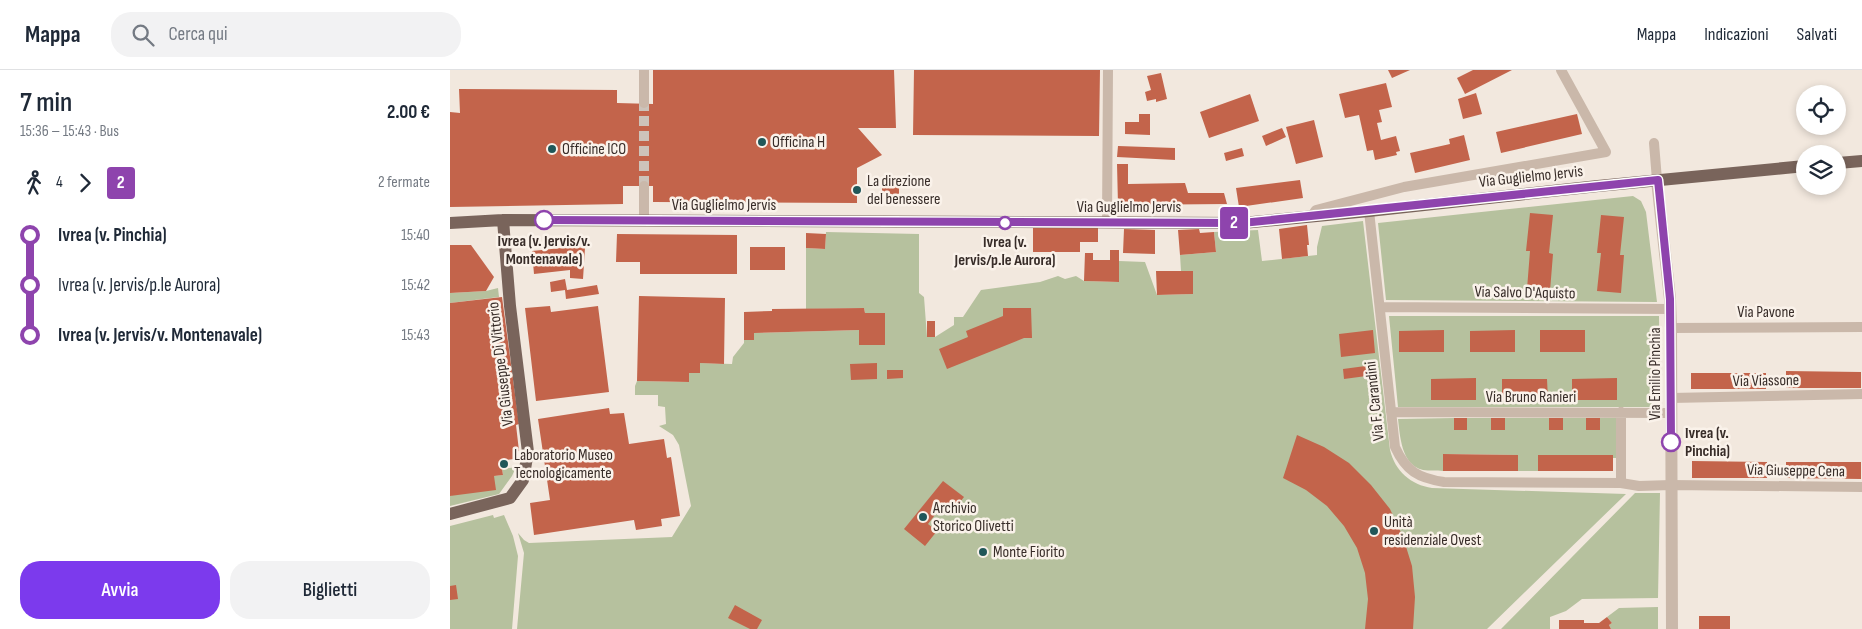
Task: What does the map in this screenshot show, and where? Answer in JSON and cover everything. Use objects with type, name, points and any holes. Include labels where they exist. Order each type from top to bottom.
[{"type":"main road","points":[[1846,162],[1862,161]]},
{"type":"main road","name":"Via Guglielmo Jervis","points":[[450,222],[644,220],[1107,224],[1242,223],[1796,167]]},
{"type":"main road","name":"Via Giuseppe Di Vittorio","points":[[450,514],[510,498],[523,480],[528,452],[510,306],[503,220]]},
{"type":"street","points":[[644,70],[644,103]]},
{"type":"street","points":[[1107,224],[1108,70]]},
{"type":"street","points":[[1311,217],[1316,210],[1404,188],[1606,152],[1561,70]]},
{"type":"street","points":[[1654,143],[1658,180]]},
{"type":"street","name":"Via Emilio Pinchia","points":[[1658,180],[1671,328],[1670,484],[1672,629]]},
{"type":"street","points":[[644,186],[644,220]]},
{"type":"street","name":"Via F. Carandini","points":[[1369,211],[1395,447],[1405,466],[1431,480],[1444,482],[1621,483],[1639,486],[1670,484]]},
{"type":"street","name":"Via Salvo D'Aquisto","points":[[1380,307],[1670,309]]},
{"type":"street","name":"Via Pavone","points":[[1671,328],[1862,327]]},
{"type":"street","name":"Via Viassone","points":[[1671,398],[1862,394]]},
{"type":"street","name":"Via Bruno Ranieri","points":[[1391,412],[1671,413]]},
{"type":"street","points":[[1621,412],[1621,483]]},
{"type":"street","name":"Via Giuseppe Cena","points":[[1670,484],[1862,487]]},
{"type":"green space","points":[[1633,196],[1641,201],[1646,212],[1657,302],[1386,300],[1378,223]]},
{"type":"green space","points":[[1363,221],[1390,450],[1392,458],[1405,476],[1417,484],[1432,488],[1626,494],[1487,629],[517,629],[524,553],[518,533],[529,543],[672,537],[691,506],[679,445],[673,435],[659,426],[666,424],[665,407],[658,406],[658,395],[635,395],[637,381],[689,382],[689,373],[700,363],[732,364],[733,357],[744,343],[744,340],[754,340],[754,333],[859,330],[860,345],[885,345],[885,313],[865,313],[864,308],[806,309],[806,248],[825,249],[826,232],[919,234],[919,293],[924,297],[927,337],[935,337],[954,325],[954,317],[963,317],[981,290],[1040,282],[1058,276],[1065,279],[1076,276],[1084,281],[1118,282],[1119,261],[1145,262],[1157,295],[1193,294],[1193,271],[1181,271],[1180,255],[1216,252],[1214,232],[1258,230],[1262,261],[1317,255],[1322,226]]},
{"type":"green space","points":[[498,288],[499,297],[450,303],[450,293],[486,291]]},
{"type":"green space","points":[[1389,316],[1659,316],[1660,407],[1398,407]]},
{"type":"green space","points":[[1454,418],[1454,430],[1467,430],[1467,418],[1491,418],[1491,430],[1505,430],[1505,418],[1586,418],[1587,430],[1600,430],[1600,418],[1617,418],[1617,458],[1613,458],[1613,455],[1538,455],[1538,471],[1518,471],[1518,455],[1443,454],[1443,471],[1423,470],[1410,462],[1403,449],[1398,419]]},
{"type":"green space","points":[[516,467],[499,494],[450,506],[450,496],[494,476],[503,475],[502,469]]},
{"type":"green space","points":[[1635,493],[1660,493],[1658,598],[1582,599],[1566,611],[1550,617],[1550,629],[1501,629]]},
{"type":"green space","points":[[493,515],[494,518],[504,515],[513,536],[518,556],[512,629],[450,629],[450,526]]},
{"type":"green space","points":[[1658,607],[1658,629],[1611,629],[1609,625],[1612,623],[1607,617],[1619,608]]},
{"type":"building","points":[[653,70],[894,70],[896,128],[858,128],[882,155],[857,168],[857,203],[653,202],[653,186],[623,186],[623,204],[450,207],[450,112],[460,113],[459,89],[617,90],[617,103],[653,104]]},
{"type":"building","points":[[914,70],[1100,70],[1099,136],[913,135]]},
{"type":"building","points":[[1388,70],[1410,70],[1392,78]]},
{"type":"building","points":[[1473,70],[1512,70],[1465,94],[1457,78]]},
{"type":"building","points":[[1161,73],[1167,99],[1156,102],[1156,99],[1147,101],[1145,92],[1151,90],[1147,76]]},
{"type":"building","points":[[1386,83],[1392,107],[1379,110],[1382,122],[1377,123],[1381,140],[1396,136],[1400,151],[1396,152],[1397,155],[1375,160],[1373,150],[1367,151],[1359,115],[1345,118],[1339,94]]},
{"type":"building","points":[[1476,93],[1482,114],[1463,119],[1458,99]]},
{"type":"building","points":[[1250,94],[1259,121],[1209,138],[1200,112]]},
{"type":"building","points":[[1139,114],[1150,114],[1150,135],[1125,134],[1125,122],[1139,122]]},
{"type":"building","points":[[1577,114],[1582,134],[1501,153],[1496,132]]},
{"type":"building","points":[[1314,120],[1323,157],[1296,164],[1286,127]]},
{"type":"building","points":[[1282,128],[1286,137],[1266,146],[1262,136]]},
{"type":"building","points":[[1464,135],[1470,160],[1415,173],[1410,153],[1450,144],[1449,139]]},
{"type":"building","points":[[1118,146],[1175,148],[1175,160],[1117,157]]},
{"type":"building","points":[[1242,148],[1244,156],[1226,161],[1224,153]]},
{"type":"building","points":[[1117,164],[1128,164],[1128,184],[1185,183],[1188,193],[1224,193],[1227,204],[1118,205]]},
{"type":"building","points":[[882,180],[899,180],[899,197],[890,197],[890,194],[882,194]]},
{"type":"building","points":[[1300,180],[1303,198],[1239,207],[1236,188]]},
{"type":"building","points":[[1530,213],[1553,215],[1549,253],[1553,254],[1550,291],[1527,289],[1530,251],[1526,251]]},
{"type":"building","points":[[1601,215],[1624,217],[1620,255],[1624,255],[1621,293],[1597,291],[1601,253],[1597,253]]},
{"type":"building","points":[[1307,225],[1308,256],[1282,259],[1279,229]]},
{"type":"building","points":[[1033,228],[1098,228],[1098,242],[1080,242],[1080,252],[1033,252]]},
{"type":"building","points":[[1124,229],[1155,230],[1155,254],[1123,253]]},
{"type":"building","points":[[1199,229],[1200,233],[1214,232],[1216,252],[1180,255],[1178,230]]},
{"type":"building","points":[[806,233],[826,234],[825,249],[806,248]]},
{"type":"building","points":[[617,234],[737,235],[737,274],[640,274],[640,262],[616,262]]},
{"type":"building","points":[[450,245],[471,245],[494,277],[486,291],[450,293]]},
{"type":"building","points":[[571,247],[585,248],[583,279],[570,278],[570,270],[534,274],[532,251]]},
{"type":"building","points":[[750,247],[785,247],[785,270],[750,270]]},
{"type":"building","points":[[1110,250],[1119,250],[1119,282],[1084,281],[1085,253],[1093,253],[1093,260],[1110,260]]},
{"type":"building","points":[[1156,271],[1193,271],[1193,294],[1157,295]]},
{"type":"building","points":[[565,279],[567,290],[597,285],[599,294],[566,299],[565,290],[551,292],[550,282]]},
{"type":"building","points":[[639,296],[725,298],[724,364],[700,363],[700,373],[689,373],[689,382],[637,381]]},
{"type":"building","points":[[502,297],[519,424],[516,425],[519,451],[513,452],[514,459],[507,460],[508,468],[502,469],[503,475],[494,476],[496,490],[450,496],[450,303]]},
{"type":"building","points":[[550,306],[551,312],[598,306],[609,392],[536,401],[525,308]]},
{"type":"building","points":[[864,308],[865,313],[885,313],[885,345],[859,345],[859,330],[754,333],[754,340],[744,340],[744,312],[772,311],[772,309]]},
{"type":"building","points":[[1003,308],[1031,308],[1032,338],[1024,338],[947,369],[939,349],[968,337],[966,331],[1003,316]]},
{"type":"building","points":[[927,321],[935,321],[935,337],[927,337]]},
{"type":"building","points":[[1373,330],[1375,353],[1341,357],[1339,334]]},
{"type":"building","points":[[1444,330],[1444,352],[1399,352],[1399,331]]},
{"type":"building","points":[[1515,330],[1515,352],[1470,352],[1470,331]]},
{"type":"building","points":[[1540,330],[1585,330],[1585,352],[1540,352]]},
{"type":"building","points":[[877,363],[877,379],[851,380],[850,364]]},
{"type":"building","points":[[1373,365],[1374,375],[1344,379],[1343,369]]},
{"type":"building","points":[[887,370],[903,370],[903,378],[887,379]]},
{"type":"building","points":[[1786,371],[1861,372],[1861,388],[1786,388]]},
{"type":"building","points":[[1691,373],[1766,373],[1766,389],[1691,389]]},
{"type":"building","points":[[1476,378],[1476,400],[1431,400],[1431,379]]},
{"type":"building","points":[[1617,378],[1617,400],[1572,400],[1572,379]]},
{"type":"building","points":[[1502,379],[1547,379],[1548,400],[1502,401]]},
{"type":"building","points":[[609,408],[610,414],[624,413],[629,444],[664,439],[667,458],[671,457],[680,516],[661,519],[662,526],[636,530],[634,520],[534,535],[530,503],[550,500],[538,419]]},
{"type":"building","points":[[1454,418],[1467,418],[1467,430],[1454,430]]},
{"type":"building","points":[[1491,418],[1505,418],[1505,430],[1491,430]]},
{"type":"building","points":[[1549,418],[1563,418],[1563,430],[1549,430]]},
{"type":"building","points":[[1586,418],[1600,418],[1600,430],[1586,430]]},
{"type":"building","name":"Unità residenziale Ovest","points":[[1297,435],[1324,447],[1349,463],[1371,485],[1390,509],[1403,537],[1412,566],[1415,597],[1413,629],[1365,629],[1368,599],[1365,573],[1357,548],[1344,526],[1327,506],[1306,490],[1283,478]]},
{"type":"building","points":[[1443,454],[1518,455],[1518,471],[1443,471]]},
{"type":"building","points":[[1538,455],[1613,455],[1613,471],[1538,471]]},
{"type":"building","points":[[1692,461],[1767,462],[1767,478],[1692,478]]},
{"type":"building","points":[[1786,462],[1861,462],[1861,479],[1786,478]]},
{"type":"building","name":"Archivio Storico Olivetti","points":[[943,481],[964,497],[953,511],[944,503],[928,524],[937,531],[925,546],[904,529]]},
{"type":"building","points":[[456,585],[458,599],[450,600],[450,586]]},
{"type":"building","points":[[735,605],[762,620],[757,629],[750,629],[728,618]]},
{"type":"building","points":[[1699,616],[1730,616],[1730,629],[1699,629]]},
{"type":"building","points":[[1607,617],[1612,623],[1609,625],[1611,629],[1559,629],[1559,620],[1584,620],[1584,623],[1599,623]]},
{"type":"tunnel","points":[[644,103],[644,186]]},
{"type":"bus line","name":"2","points":[[544,220],[1107,224],[1242,223],[1658,180],[1670,299],[1671,442]]},
{"type":"place","name":"Officina H","points":[[762,142]]},
{"type":"place","name":"Officine ICO","points":[[552,149]]},
{"type":"place","name":"La direzione del benessere","points":[[857,190]]},
{"type":"place","name":"Ivrea (v. Jervis/v. Montenavale)","points":[[544,220]]},
{"type":"place","name":"Ivrea (v. Jervis/p.le Aurora)","points":[[1005,223]]},
{"type":"place","name":"Ivrea (v. Pinchia)","points":[[1671,442]]},
{"type":"place","name":"Laboratorio Museo Tecnologicamente","points":[[504,464]]},
{"type":"place","name":"Archivio Storico Olivetti","points":[[923,517]]},
{"type":"place","name":"Unità residenziale Ovest","points":[[1374,531]]},
{"type":"place","name":"Monte Fiorito","points":[[983,552]]}]
